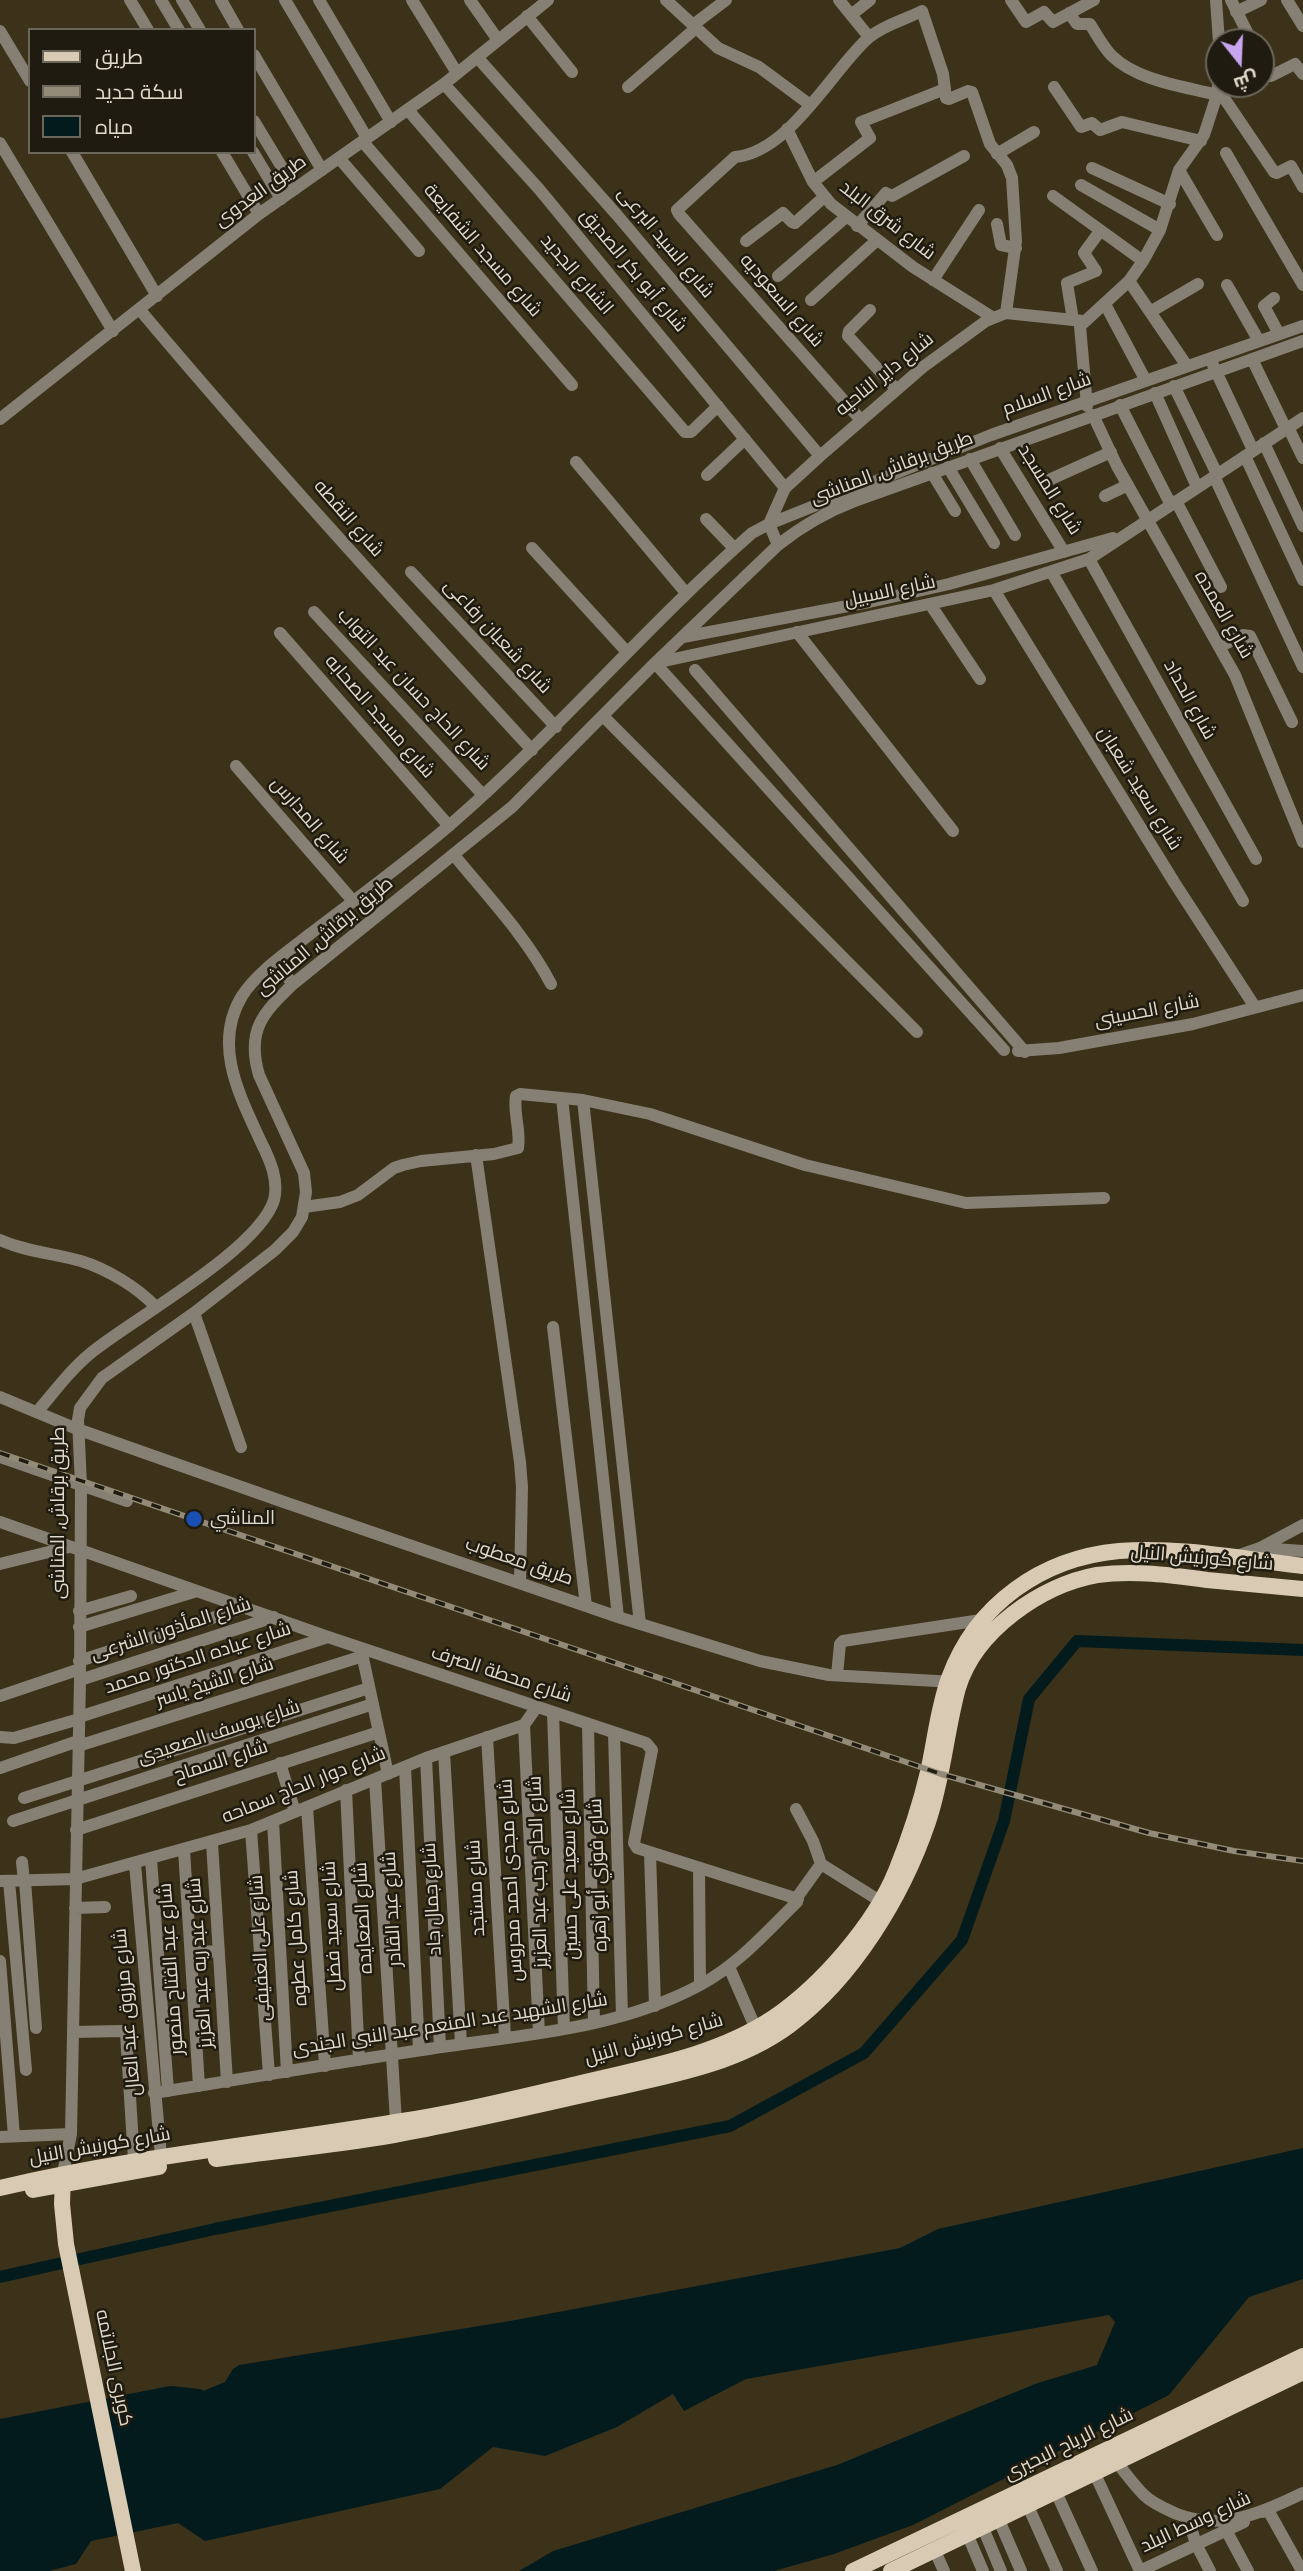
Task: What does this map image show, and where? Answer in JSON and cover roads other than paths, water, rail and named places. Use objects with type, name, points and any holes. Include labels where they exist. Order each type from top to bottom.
[{"type":"main road","name":"شارع كورنيش النيل","points":[[376,2132],[396,2122],[504,2101],[762,2043],[808,2010],[854,1959],[897,1892],[918,1850],[957,1659],[981,1620],[1014,1588],[1038,1574],[1091,1555],[1147,1550],[1303,1566]]},
{"type":"main road","name":"شارع كورنيش النيل","points":[[954,1682],[1005,1620],[1025,1604],[1071,1582],[1096,1576],[1147,1574],[1303,1589]]},
{"type":"main road","name":"شارع كورنيش النيل","points":[[0,2188],[532,2106],[634,2083],[725,2051],[801,1996],[832,1966],[880,1901],[923,1818]]},
{"type":"main road","name":"شارع كورنيش النيل","points":[[0,2197],[134,2160],[219,2154]]},
{"type":"main road","name":"كوبرى الجلاتمه","points":[[63,2179],[64,2224],[133,2571]]},
{"type":"main road","name":"شارع الرياح البحيرى","points":[[853,2571],[1303,2356]]},
{"type":"main road","name":"شارع الرياح البحيرى","points":[[901,2569],[1094,2472],[1303,2372]]},
{"type":"street","points":[[130,0],[147,28]]},
{"type":"street","points":[[161,0],[178,28]]},
{"type":"street","points":[[182,0],[199,28]]},
{"type":"street","points":[[221,0],[238,28]]},
{"type":"street","name":"شارع مسجد الشفايعة","points":[[285,0],[365,140],[572,385]]},
{"type":"street","points":[[319,0],[391,122]]},
{"type":"street","points":[[412,0],[457,73]]},
{"type":"street","points":[[470,0],[498,40]]},
{"type":"street","name":"طريق العدوى","points":[[0,419],[259,214],[444,84],[548,0]]},
{"type":"street","points":[[666,0],[718,48],[759,66],[809,104]]},
{"type":"street","points":[[628,87],[726,0]]},
{"type":"street","points":[[839,0],[869,37]]},
{"type":"street","points":[[851,15],[870,0]]},
{"type":"street","points":[[1011,0],[1028,22],[1044,12],[1053,22],[1094,0]]},
{"type":"street","points":[[1216,0],[1218,28]]},
{"type":"street","points":[[1245,28],[1233,6],[1261,0]]},
{"type":"street","points":[[1287,0],[1303,26]]},
{"type":"street","points":[[787,129],[869,37],[922,11],[925,13],[948,99],[967,91],[973,93],[989,141],[1011,172],[1016,248],[1006,313]]},
{"type":"street","points":[[1069,13],[1077,24],[1090,24],[1109,53],[1125,66],[1165,82],[1205,86]]},
{"type":"street","points":[[527,16],[572,72]]},
{"type":"street","points":[[0,31],[28,78]]},
{"type":"street","name":"شارع السيد البرعى","points":[[477,57],[617,215],[820,456]]},
{"type":"street","points":[[256,58],[322,170]]},
{"type":"street","points":[[1275,73],[1294,64],[1298,65],[1303,74]]},
{"type":"street","name":"شارع أبو بكر الصديق","points":[[444,84],[539,189],[785,488]]},
{"type":"street","points":[[1054,87],[1080,126],[1092,123],[1100,130],[1122,122],[1201,141]]},
{"type":"street","points":[[813,182],[870,138],[861,122],[945,89]]},
{"type":"street","points":[[1078,321],[1105,304],[1129,281],[1143,261],[1160,230],[1179,170],[1201,141],[1215,98]]},
{"type":"street","points":[[1225,98],[1274,172],[1291,166],[1303,187]]},
{"type":"street","name":"الشارع الجديد","points":[[408,110],[685,432],[691,432],[718,406]]},
{"type":"street","points":[[256,124],[295,190]]},
{"type":"street","name":"شارع شرق البلد","points":[[787,129],[813,182],[846,218],[933,280],[992,317]]},
{"type":"street","name":"شارع السعوديه","points":[[787,129],[773,143],[745,158],[735,157],[679,207],[678,214],[860,419]]},
{"type":"street","points":[[997,153],[1034,132]]},
{"type":"street","points":[[0,143],[113,331]]},
{"type":"street","points":[[1226,153],[1303,285]]},
{"type":"street","points":[[73,154],[157,296]]},
{"type":"street","points":[[223,154],[259,214]]},
{"type":"street","points":[[254,154],[281,199]]},
{"type":"street","points":[[858,226],[886,194],[892,196],[964,156]]},
{"type":"street","points":[[339,159],[419,251]]},
{"type":"street","points":[[1092,168],[1170,204]]},
{"type":"street","points":[[1179,170],[1217,235]]},
{"type":"street","points":[[1081,185],[1160,230]]},
{"type":"street","points":[[1053,196],[1143,261]]},
{"type":"street","points":[[746,242],[784,212],[795,223],[824,197]]},
{"type":"street","points":[[933,280],[979,210]]},
{"type":"street","points":[[778,276],[846,218]]},
{"type":"street","points":[[997,224],[1001,246],[1016,248]]},
{"type":"street","name":"شارع العمده","points":[[1100,231],[1084,253],[1096,268],[1096,272],[1067,283],[1078,321],[1091,415],[1235,675],[1303,842]]},
{"type":"street","points":[[811,300],[876,241]]},
{"type":"street","points":[[1129,281],[1186,366]]},
{"type":"street","points":[[1150,312],[1198,284]]},
{"type":"street","points":[[1227,285],[1259,341]]},
{"type":"street","points":[[1274,298],[1264,306],[1279,334]]},
{"type":"street","points":[[1105,304],[1146,380]]},
{"type":"street","name":"شارع النقطه","points":[[140,310],[213,397],[367,570],[532,750]]},
{"type":"street","points":[[870,310],[849,331],[848,336],[896,389]]},
{"type":"street","name":"شارع داير الناحيه","points":[[768,524],[785,488],[896,389],[992,317],[1006,313],[1078,321]]},
{"type":"street","name":"شارع السلام","points":[[768,524],[991,435],[1303,326]]},
{"type":"street","name":"طريق برقاش, المناشى","points":[[63,2179],[71,2134],[80,1670],[74,1549],[81,1485],[79,1443],[72,1426],[80,1408],[102,1378],[194,1313],[275,1250],[293,1232],[302,1217],[304,1173],[259,1075],[254,1058],[258,1024],[267,1009],[293,984],[528,792],[655,663],[778,545],[814,519],[834,509],[1000,448],[1303,341]]},
{"type":"street","points":[[1210,358],[1254,450],[1303,580]]},
{"type":"street","points":[[1252,359],[1303,458]]},
{"type":"street","points":[[1174,386],[1303,667]]},
{"type":"street","points":[[1156,393],[1197,487]]},
{"type":"street","points":[[1120,405],[1221,587]]},
{"type":"street","name":"شارع السبيل","points":[[655,663],[994,590],[1052,573],[1089,559],[1303,418]]},
{"type":"street","points":[[707,475],[745,439]]},
{"type":"street","name":"شارع المسجد","points":[[1000,448],[1064,552]]},
{"type":"street","points":[[1254,450],[1303,526]]},
{"type":"street","points":[[1051,479],[1111,452]]},
{"type":"street","points":[[970,459],[1016,535]]},
{"type":"street","points":[[576,462],[686,593]]},
{"type":"street","points":[[948,467],[994,542]]},
{"type":"street","points":[[932,473],[955,512]]},
{"type":"street","points":[[1105,495],[1128,485]]},
{"type":"street","points":[[706,519],[734,548]]},
{"type":"street","points":[[768,524],[778,545]]},
{"type":"street","name":"طريق برقاش, المناشى","points":[[42,1414],[85,1358],[209,1270],[254,1232],[267,1217],[274,1198],[275,1179],[270,1160],[230,1069],[232,1019],[243,996],[275,962],[449,826],[556,727],[686,593],[734,548],[768,524]]},
{"type":"street","name":"شارع السبيل","points":[[683,637],[895,596],[995,572],[1124,536]]},
{"type":"street","points":[[532,548],[627,652]]},
{"type":"street","name":"شارع الحداد","points":[[1089,559],[1256,859]]},
{"type":"street","name":"شارع شعبان رفاعى","points":[[411,572],[556,727]]},
{"type":"street","points":[[1052,573],[1243,901]]},
{"type":"street","name":"شارع سعيد شعبان","points":[[994,590],[1174,882],[1255,1007]]},
{"type":"street","points":[[930,604],[981,679]]},
{"type":"street","name":"شارع الحاج حسان عبد التواب","points":[[314,612],[483,795]]},
{"type":"street","points":[[797,632],[953,831]]},
{"type":"street","name":"شارع مسجد الصحابه","points":[[280,633],[449,826]]},
{"type":"street","points":[[1219,647],[1243,635],[1250,636],[1292,722]]},
{"type":"street","name":"شارع الحسينى","points":[[655,663],[1000,1051],[1025,1052],[1059,1048],[1193,1024],[1303,995]]},
{"type":"street","points":[[695,670],[1025,1052]]},
{"type":"street","points":[[603,716],[917,1032]]},
{"type":"street","name":"شارع المدارس","points":[[236,766],[353,901]]},
{"type":"street","points":[[454,855],[515,928],[551,984]]},
{"type":"street","points":[[275,962],[293,984]]},
{"type":"street","points":[[304,1208],[340,1202],[358,1195],[394,1168],[403,1165],[519,1148],[516,1096],[520,1094],[583,1100],[650,1114],[805,1165],[966,1203],[1104,1198]]},
{"type":"street","points":[[562,1098],[618,1616]]},
{"type":"street","points":[[583,1100],[640,1624]]},
{"type":"street","points":[[476,1155],[520,1462],[520,1582]]},
{"type":"street","points":[[0,1240],[35,1252],[82,1262],[145,1295],[156,1307]]},
{"type":"street","points":[[194,1313],[241,1447]]},
{"type":"street","points":[[553,1327],[586,1606]]},
{"type":"street","name":"طريق معطوب","points":[[0,1397],[72,1426],[586,1606],[783,1667],[837,1675],[954,1682]]},
{"type":"street","points":[[0,1457],[127,1501]]},
{"type":"street","name":"شارع محطة الصرف","points":[[0,1522],[274,1616],[362,1652],[646,1743],[652,1750],[635,1843],[639,1849],[650,1853]]},
{"type":"street","points":[[1233,1558],[1260,1548],[1303,1525]]},
{"type":"street","points":[[1260,1548],[1303,1551]]},
{"type":"street","points":[[0,1564],[74,1549]]},
{"type":"street","points":[[79,1627],[197,1591]]},
{"type":"street","points":[[79,1611],[131,1596]]},
{"type":"street","points":[[0,1696],[80,1670],[247,1607]]},
{"type":"street","name":"شارع المأذون الشرعى","points":[[80,1670],[274,1616]]},
{"type":"street","points":[[837,1675],[840,1644],[843,1641],[981,1620]]},
{"type":"street","name":"شارع عياده الدكتور محمد","points":[[0,1737],[14,1738],[328,1637]]},
{"type":"street","points":[[362,1652],[388,1774]]},
{"type":"street","name":"شارع الشيخ ياسر","points":[[0,1768],[362,1652]]},
{"type":"street","points":[[24,1798],[369,1688]]},
{"type":"street","name":"شارع يوسف الصعيدى","points":[[13,1821],[373,1704]]},
{"type":"street","points":[[524,1725],[536,1708]]},
{"type":"street","name":"شارع الحاج رجب عبد العزيز","points":[[553,1713],[564,2029]]},
{"type":"street","name":"شارع سعيد على حسين","points":[[588,1724],[593,2023]]},
{"type":"street","name":"شارع دوار الحاج سماحه","points":[[75,1879],[251,1830],[444,1752],[524,1725]]},
{"type":"street","name":"شارع مجدى احمد محروس","points":[[524,1725],[539,2033]]},
{"type":"street","name":"شارع السماح","points":[[76,1830],[379,1732]]},
{"type":"street","name":"شارع فوزي أبو زهره","points":[[614,1733],[622,2016]]},
{"type":"street","name":"شارع مستجد","points":[[487,1737],[505,2037]]},
{"type":"street","name":"شارع جمال جاد","points":[[444,1752],[461,2044]]},
{"type":"street","points":[[426,1759],[440,2047]]},
{"type":"street","name":"شارع كامل عطوه","points":[[280,1763],[301,1809],[325,2066]]},
{"type":"street","name":"شارع عبد القادر","points":[[405,1767],[419,2050]]},
{"type":"street","name":"شارع الصعايده","points":[[375,1779],[396,2122]]},
{"type":"street","name":"شارع سعيد فضل","points":[[346,1790],[359,2060]]},
{"type":"street","points":[[796,1810],[813,1841],[821,1864],[880,1901]]},
{"type":"street","name":"شارع على العفيفى","points":[[273,1821],[287,2072]]},
{"type":"street","points":[[251,1830],[269,2075]]},
{"type":"street","name":"شارع عبد ربه عبد العزيز","points":[[212,1843],[227,2082]]},
{"type":"street","name":"شارع عبد الفتاح منصور","points":[[184,1850],[199,2086]]},
{"type":"street","points":[[655,2006],[650,1853],[798,1899]]},
{"type":"street","points":[[151,1859],[168,2091]]},
{"type":"street","points":[[22,1862],[36,2028]]},
{"type":"street","name":"شارع مرزوق عبد العال","points":[[135,1864],[161,2156]]},
{"type":"street","name":"شارع الشهيد عبد المنعم عبد النبى الجندى","points":[[154,2094],[564,2029],[655,2006],[701,1985],[729,1967],[798,1899],[821,1864]]},
{"type":"street","points":[[699,1868],[701,1985]]},
{"type":"street","points":[[26,2070],[5,1881],[75,1879]]},
{"type":"street","points":[[75,1908],[105,1907]]},
{"type":"street","points":[[197,1952],[219,1951]]},
{"type":"street","points":[[0,1961],[15,2136]]},
{"type":"street","points":[[729,1967],[756,2029]]},
{"type":"street","points":[[73,2032],[122,2031],[126,2034],[134,2160]]},
{"type":"street","points":[[0,2137],[71,2134]]},
{"type":"street","points":[[1116,2462],[1146,2497],[1166,2510],[1209,2522],[1248,2517],[1303,2493]]},
{"type":"street","points":[[1094,2472],[1140,2571]]},
{"type":"street","points":[[1056,2492],[1092,2571]]},
{"type":"street","points":[[1028,2506],[1057,2571]]},
{"type":"street","points":[[1269,2510],[1302,2571]]},
{"type":"street","name":"شارع وسط البلد","points":[[1140,2571],[1269,2510]]},
{"type":"street","points":[[1188,2518],[1196,2544],[1210,2571]]},
{"type":"street","points":[[999,2520],[1021,2571]]},
{"type":"street","points":[[983,2528],[1001,2571]]},
{"type":"street","points":[[1227,2530],[1248,2571]]},
{"type":"street","points":[[968,2536],[983,2571]]},
{"type":"street","points":[[934,2551],[944,2571]]},
{"type":"water","points":[[1303,2148],[1303,2279],[1249,2297],[1169,2395],[913,2525],[834,2554],[774,2571],[519,2571],[553,2551],[837,2465],[1035,2384],[1097,2365],[1115,2322],[1109,2315],[746,2379],[684,2411],[673,2394],[617,2427],[545,2456],[493,2447],[440,2489],[205,2541],[178,2523],[91,2541],[76,2564],[49,2571],[0,2571],[0,2430],[203,2391],[225,2382],[239,2365],[510,2321],[900,2248],[938,2229]]},
{"type":"waterway","points":[[0,2277],[215,2229],[730,2126],[864,2053],[962,1940],[1004,1821],[1029,1699],[1077,1641],[1303,1650]]},
{"type":"waterway","points":[[0,2425],[171,2392],[199,2395]]},
{"type":"railway","points":[[0,1453],[941,1774],[1149,1833],[1234,1851],[1303,1861]]},
{"type":"place","name":"المناشي","points":[[194,1519]]}]
